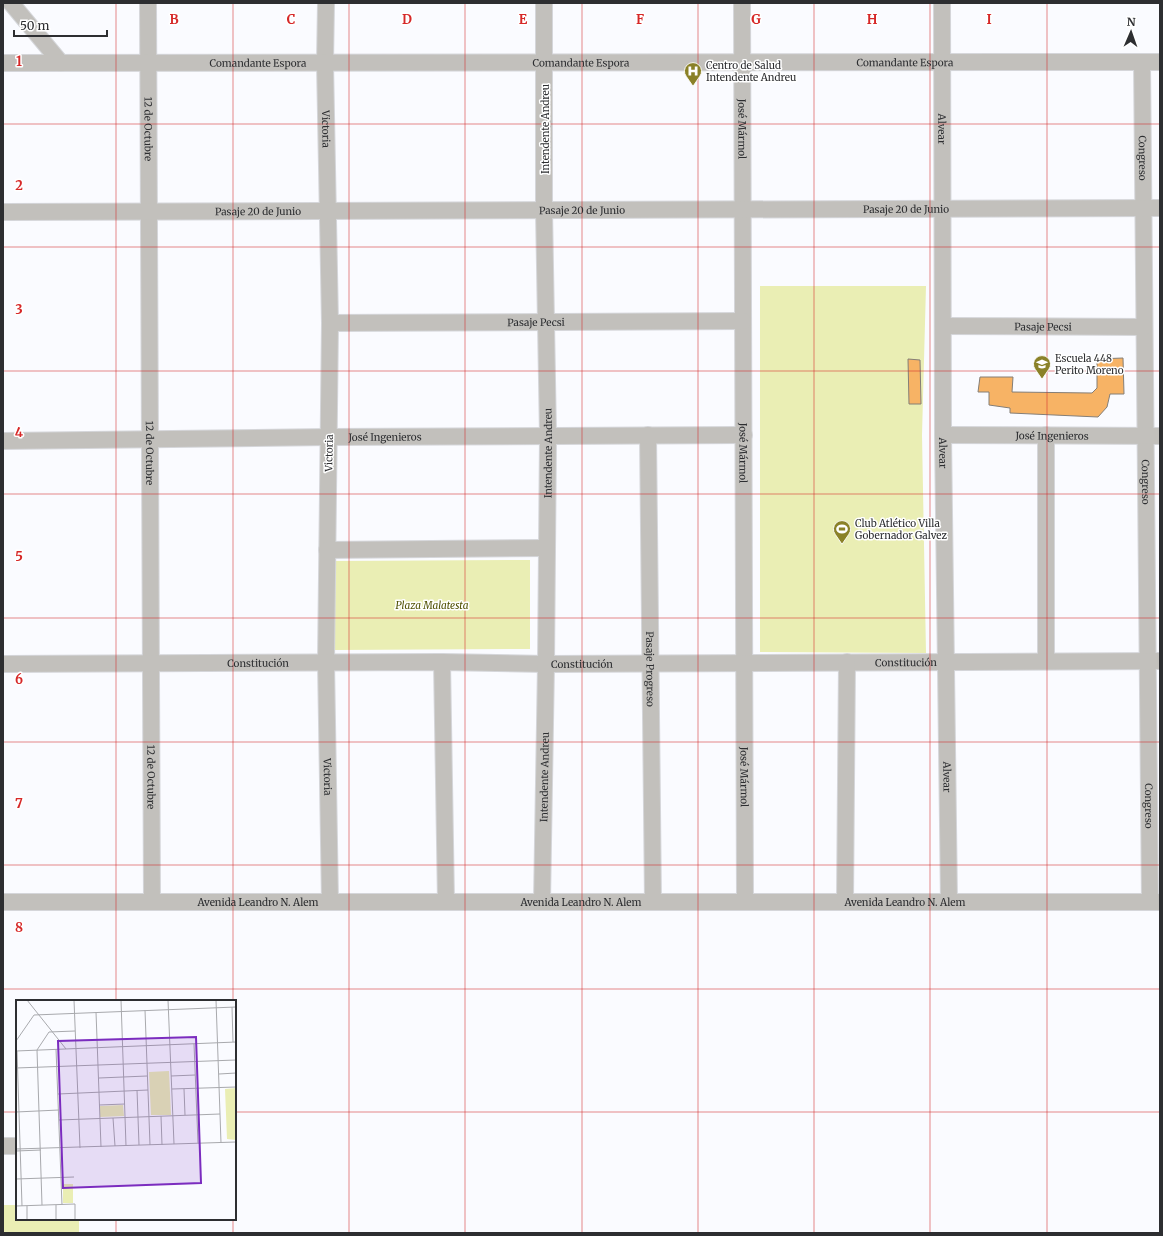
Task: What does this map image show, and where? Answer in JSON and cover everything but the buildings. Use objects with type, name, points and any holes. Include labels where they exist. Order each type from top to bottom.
[{"type":"street","points":[[11,3],[61,63]]},
{"type":"street","name":"12 de Octubre","points":[[148,3],[152,902]]},
{"type":"street","name":"Victoria","points":[[326,3],[325,63],[330,323],[326,662],[330,902]]},
{"type":"street","name":"Intendente Andreu","points":[[542,902],[548,436],[544,210],[544,3]]},
{"type":"street","name":"José Mármol","points":[[742,3],[745,902]]},
{"type":"street","name":"Alvear","points":[[942,3],[943,435],[948,902]]},
{"type":"street","name":"Congreso","points":[[1142,62],[1144,327],[1152,436],[1155,902]]},
{"type":"street","name":"Comandante Espora","points":[[3,63],[1160,62]]},
{"type":"street","name":"Pasaje 20 de Junio","points":[[3,212],[1160,208]]},
{"type":"street","name":"Pasaje Pecsi","points":[[330,323],[742,321]]},
{"type":"street","name":"Pasaje Pecsi","points":[[943,326],[1144,327]]},
{"type":"street","name":"Pasaje Progreso","points":[[648,435],[653,902]]},
{"type":"street","name":"José Ingenieros","points":[[3,441],[329,437],[744,435]]},
{"type":"street","name":"José Ingenieros","points":[[943,435],[1152,436]]},
{"type":"street","points":[[1046,436],[1046,661]]},
{"type":"street","points":[[327,550],[546,548]]},
{"type":"street","name":"Constitución","points":[[3,664],[442,662],[546,664],[1154,661]]},
{"type":"street","points":[[442,662],[446,902]]},
{"type":"street","points":[[845,902],[846,662]]},
{"type":"street","name":"Avenida Leandro N. Alem","points":[[3,902],[1155,902]]},
{"type":"street","points":[[3,1146],[16,1146]]},
{"type":"green space","name":"Club Atlético Villa Gobernador Galvez","points":[[760,286],[926,286],[922,435],[926,653],[760,652]]},
{"type":"green space","name":"Plaza Malatesta","points":[[530,560],[530,649],[334,650],[333,561]]},
{"type":"green space","points":[[3,1205],[16,1205],[16,1220],[79,1220],[79,1233],[3,1233]]},
{"type":"place","name":"Centro de Salud Intendente Andreu","points":[[693,86]]},
{"type":"place","name":"Escuela 448 Perito Moreno","points":[[1042,379]]},
{"type":"place","name":"Club Atlético Villa Gobernador Galvez","points":[[842,544]]}]
